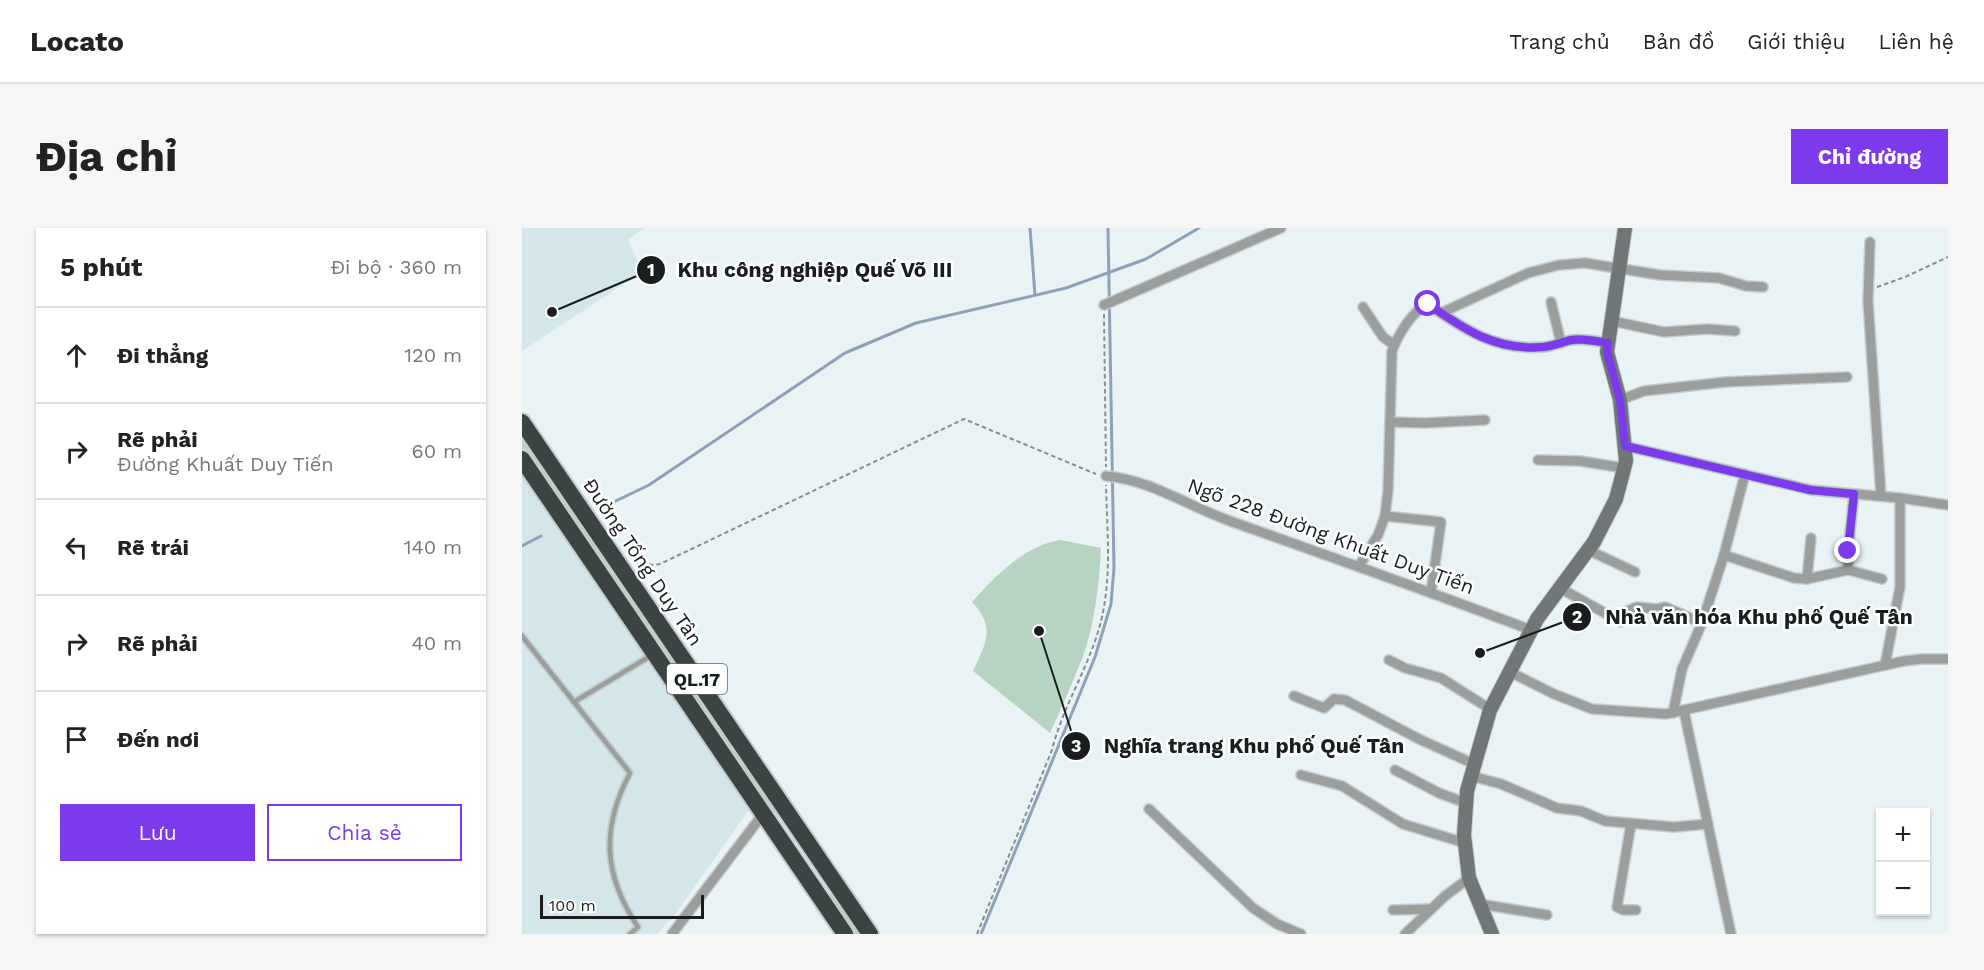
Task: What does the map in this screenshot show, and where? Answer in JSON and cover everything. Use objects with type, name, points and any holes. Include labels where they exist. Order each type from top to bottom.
[{"type":"highway","name":"Đường Tống Duy Tân","points":[[523,424],[870,934]]},
{"type":"highway","name":"QL.17","points":[[522,459],[844,934]]},
{"type":"highway","points":[[798,866],[816,854]]},
{"type":"main road","points":[[1492,934],[1469,878],[1465,843],[1466,803],[1490,709],[1537,619],[1588,550],[1616,499],[1626,461],[1620,400],[1607,352],[1624,228]]},
{"type":"street","points":[[1109,303],[1281,228]]},
{"type":"street","points":[[1870,242],[1869,289],[1881,496]]},
{"type":"street","points":[[1440,313],[1528,273],[1559,265],[1584,263],[1618,270],[1681,277],[1719,278],[1746,286],[1763,287]]},
{"type":"street","points":[[1551,302],[1561,343]]},
{"type":"street","points":[[1359,566],[1378,535],[1388,492],[1392,351],[1420,307],[1428,304],[1473,334],[1498,344],[1522,348],[1586,339],[1608,343]]},
{"type":"street","points":[[1363,307],[1383,337],[1394,345]]},
{"type":"street","points":[[1611,321],[1664,332],[1707,329],[1735,331]]},
{"type":"street","points":[[1620,400],[1644,392],[1726,381],[1847,377]]},
{"type":"street","points":[[1390,422],[1485,420]]},
{"type":"street","points":[[1625,446],[1810,490],[1948,505]]},
{"type":"street","points":[[1538,460],[1580,461],[1624,468]]},
{"type":"street","points":[[1673,713],[1682,669],[1702,623],[1724,555],[1744,474]]},
{"type":"street","name":"Ngõ 228 Đường Khuất Duy Tiến","points":[[1111,477],[1145,483],[1228,520],[1532,630]]},
{"type":"street","points":[[1848,570],[1854,494]]},
{"type":"street","points":[[1885,665],[1900,587],[1900,498]]},
{"type":"street","points":[[1384,516],[1441,522],[1431,592]]},
{"type":"street","points":[[1807,579],[1811,538]]},
{"type":"street","points":[[1588,550],[1635,572]]},
{"type":"street","points":[[1724,555],[1794,578],[1807,579],[1848,570],[1882,579]]},
{"type":"street","points":[[1560,588],[1621,622],[1625,612],[1636,607],[1657,609],[1665,607],[1702,623]]},
{"type":"street","points":[[1509,672],[1592,709],[1650,714],[1684,711],[1885,665],[1936,658],[1948,659]]},
{"type":"street","points":[[1389,660],[1405,668],[1441,678],[1490,709]]},
{"type":"street","points":[[1294,696],[1324,708],[1334,699],[1345,700],[1473,770],[1557,808],[1581,812],[1605,821],[1631,824],[1674,827],[1708,824]]},
{"type":"street","points":[[1684,711],[1731,934]]},
{"type":"street","points":[[1395,770],[1439,793],[1466,803]]},
{"type":"street","points":[[1301,774],[1342,786],[1413,829],[1465,843]]},
{"type":"street","points":[[1149,809],[1253,908],[1277,924],[1301,934]]},
{"type":"street","points":[[672,934],[763,814]]},
{"type":"street","points":[[1631,824],[1617,907],[1623,910],[1636,910]]},
{"type":"street","points":[[1405,934],[1445,896],[1469,878]]},
{"type":"street","points":[[1480,904],[1547,915]]},
{"type":"street","points":[[1393,910],[1431,909]]},
{"type":"lane","points":[[522,636],[630,772],[615,809],[609,844],[612,874],[626,909],[638,927],[630,934]]},
{"type":"lane","points":[[573,702],[654,654]]},
{"type":"path","points":[[1869,289],[1905,277],[1948,257]]},
{"type":"path","points":[[977,934],[1052,750],[1056,734],[1089,658],[1101,622],[1108,583],[1111,477],[1109,303]]},
{"type":"path","points":[[616,560],[660,564],[964,419],[986,426],[1083,470],[1111,477]]},
{"type":"shaded area","points":[[522,228],[645,228],[628,239],[642,272],[522,351]]},
{"type":"shaded area","points":[[522,474],[569,537],[661,673],[749,810],[675,914],[657,934],[522,934]]},
{"type":"green space","points":[[522,432],[777,810],[775,813],[765,806],[522,449]]},
{"type":"green space","points":[[1061,540],[1101,548],[1096,604],[1090,632],[1082,659],[1050,733],[973,671],[985,643],[986,627],[984,619],[972,602],[1001,572],[1023,555],[1035,548]]},
{"type":"green space","points":[[832,894],[862,934],[852,934],[829,897]]},
{"type":"waterway","points":[[1030,228],[1035,295]]},
{"type":"waterway","points":[[981,934],[1095,657],[1111,604],[1114,568],[1108,228]]},
{"type":"waterway","points":[[599,509],[649,485],[845,353],[916,323],[1066,288],[1146,259],[1199,228]]},
{"type":"waterway","points":[[522,546],[541,536]]},
{"type":"place","name":"Khu công nghiệp Quế Võ III","points":[[552,312]]},
{"type":"place","name":"Nghĩa trang Khu phố Quế Tân","points":[[1039,631]]},
{"type":"place","name":"Nhà văn hóa Khu phố Quế Tân","points":[[1480,653]]},
{"type":"route","points":[[1428,304],[1473,334],[1498,344],[1522,348],[1586,339],[1608,343],[1607,352],[1620,400],[1625,446],[1810,490],[1854,494],[1848,551]]}]
